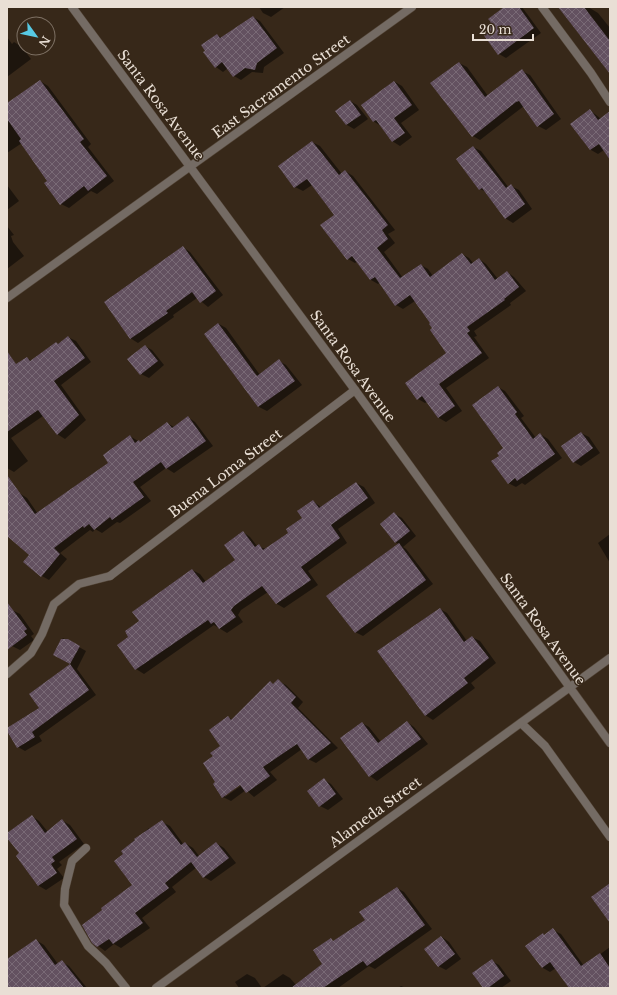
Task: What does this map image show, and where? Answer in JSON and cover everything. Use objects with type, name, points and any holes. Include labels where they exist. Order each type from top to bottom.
[{"type":"street","name":"Santa Rosa Avenue","points":[[72,7],[355,390],[569,688],[610,742]]},
{"type":"street","name":"East Sacramento Street","points":[[7,298],[412,7]]},
{"type":"street","points":[[542,7],[591,73],[610,102]]},
{"type":"street","name":"Buena Loma Street","points":[[7,674],[31,653],[42,634],[54,604],[79,584],[110,576],[355,390]]},
{"type":"street","name":"Alameda Street","points":[[156,988],[610,658]]},
{"type":"street","points":[[521,723],[545,746],[610,837]]},
{"type":"street","points":[[86,848],[72,861],[64,889],[64,905],[88,946],[106,963],[126,988]]},
{"type":"building","points":[[504,7],[519,7],[534,28],[498,55],[480,30],[491,22],[488,19]]},
{"type":"building","points":[[558,7],[584,7],[610,41],[610,74]]},
{"type":"building","points":[[253,16],[277,48],[257,63],[255,70],[245,68],[233,77],[222,62],[215,68],[203,52],[205,51],[201,45],[217,34],[220,38]]},
{"type":"building","points":[[459,62],[485,97],[522,69],[554,114],[537,127],[519,101],[472,137],[430,83]]},
{"type":"building","points":[[40,80],[84,139],[80,142],[107,176],[88,191],[84,186],[60,205],[44,183],[47,181],[19,141],[21,139],[7,119],[7,103]]},
{"type":"building","points":[[394,81],[412,105],[394,118],[405,133],[392,142],[376,120],[373,122],[361,105]]},
{"type":"building","points":[[350,100],[361,115],[346,125],[335,111]]},
{"type":"building","points":[[590,109],[598,120],[610,111],[610,160],[599,144],[590,150],[570,124]]},
{"type":"building","points":[[312,141],[339,175],[345,170],[388,225],[382,230],[388,239],[377,248],[400,278],[421,264],[430,277],[462,253],[471,264],[479,258],[495,280],[507,271],[519,287],[504,299],[505,300],[467,327],[470,331],[467,333],[482,353],[439,384],[455,406],[438,418],[422,396],[417,400],[405,383],[446,353],[430,330],[432,328],[429,324],[430,323],[410,295],[395,306],[375,277],[370,280],[352,256],[347,260],[320,225],[334,215],[307,179],[294,188],[278,166]]},
{"type":"building","points":[[473,146],[506,188],[511,184],[525,204],[505,219],[482,188],[479,190],[456,159]]},
{"type":"building","points":[[183,246],[216,291],[200,303],[192,292],[166,311],[168,313],[130,339],[104,302]]},
{"type":"building","points":[[218,323],[257,376],[279,359],[295,381],[258,407],[204,334]]},
{"type":"building","points":[[68,336],[85,358],[54,381],[79,415],[57,435],[38,410],[7,432],[7,351],[16,364],[27,357],[30,361],[56,342],[58,344]]},
{"type":"building","points":[[145,345],[158,361],[140,375],[127,359]]},
{"type":"building","points":[[498,386],[517,412],[515,414],[533,439],[540,433],[555,454],[517,481],[515,478],[508,484],[491,461],[499,456],[497,453],[503,448],[472,405]]},
{"type":"building","points":[[188,416],[206,441],[166,469],[161,462],[133,482],[144,497],[112,520],[110,517],[94,530],[89,524],[84,528],[83,526],[54,548],[60,554],[41,577],[23,562],[29,555],[7,536],[7,475],[35,514],[108,463],[103,455],[130,435],[135,443],[139,440],[140,442],[167,422],[172,428]]},
{"type":"building","points":[[581,432],[593,448],[573,463],[561,446]]},
{"type":"building","points":[[356,482],[368,498],[331,525],[340,538],[301,567],[311,580],[276,604],[262,586],[234,606],[231,610],[236,617],[219,629],[214,622],[211,624],[208,620],[135,670],[117,645],[128,637],[125,631],[139,621],[132,612],[192,569],[203,583],[235,560],[224,545],[243,531],[255,547],[259,544],[263,550],[288,533],[286,529],[302,518],[297,511],[313,500],[319,508]]},
{"type":"building","points":[[394,512],[410,531],[395,543],[380,524]]},
{"type":"building","points":[[399,543],[426,580],[355,633],[326,596]]},
{"type":"building","points":[[7,602],[27,629],[24,631],[27,635],[7,650]]},
{"type":"building","points":[[440,608],[464,642],[472,636],[489,658],[464,678],[468,683],[425,716],[377,651]]},
{"type":"building","points":[[61,639],[68,639],[80,646],[70,664],[53,655]]},
{"type":"building","points":[[70,664],[89,690],[32,732],[35,737],[17,748],[7,731],[7,728],[39,708],[29,694]]},
{"type":"building","points":[[278,679],[296,697],[291,703],[331,743],[308,760],[297,744],[263,767],[270,776],[246,793],[240,785],[222,798],[213,784],[215,782],[203,763],[213,756],[210,753],[220,746],[209,730],[228,716],[231,720],[270,681],[273,684]]},
{"type":"building","points":[[407,721],[421,739],[369,777],[340,738],[362,722],[378,743]]},
{"type":"building","points":[[324,778],[336,794],[319,807],[307,791]]},
{"type":"building","points":[[32,815],[45,833],[62,819],[77,839],[52,857],[55,861],[51,864],[57,873],[38,886],[16,856],[19,853],[7,838],[7,833]]},
{"type":"building","points":[[162,820],[181,845],[185,842],[197,857],[216,842],[229,858],[203,878],[191,862],[165,883],[169,888],[135,913],[143,923],[113,944],[109,939],[97,947],[92,943],[82,925],[102,910],[101,908],[132,885],[114,861],[123,854],[121,851],[135,840],[134,839]]},
{"type":"building","points":[[610,883],[610,923],[591,897]]},
{"type":"building","points":[[397,887],[425,925],[367,966],[363,961],[323,988],[291,988],[322,964],[313,950],[331,938],[333,941],[365,920],[359,912]]},
{"type":"building","points":[[553,928],[581,966],[600,953],[610,968],[610,988],[569,988],[550,962],[542,968],[525,946],[543,933],[544,935]]},
{"type":"building","points":[[441,936],[455,954],[438,967],[424,949]]},
{"type":"building","points":[[36,939],[55,965],[62,960],[84,988],[7,988],[7,959]]},
{"type":"building","points":[[492,959],[504,976],[488,988],[483,988],[472,973]]}]
